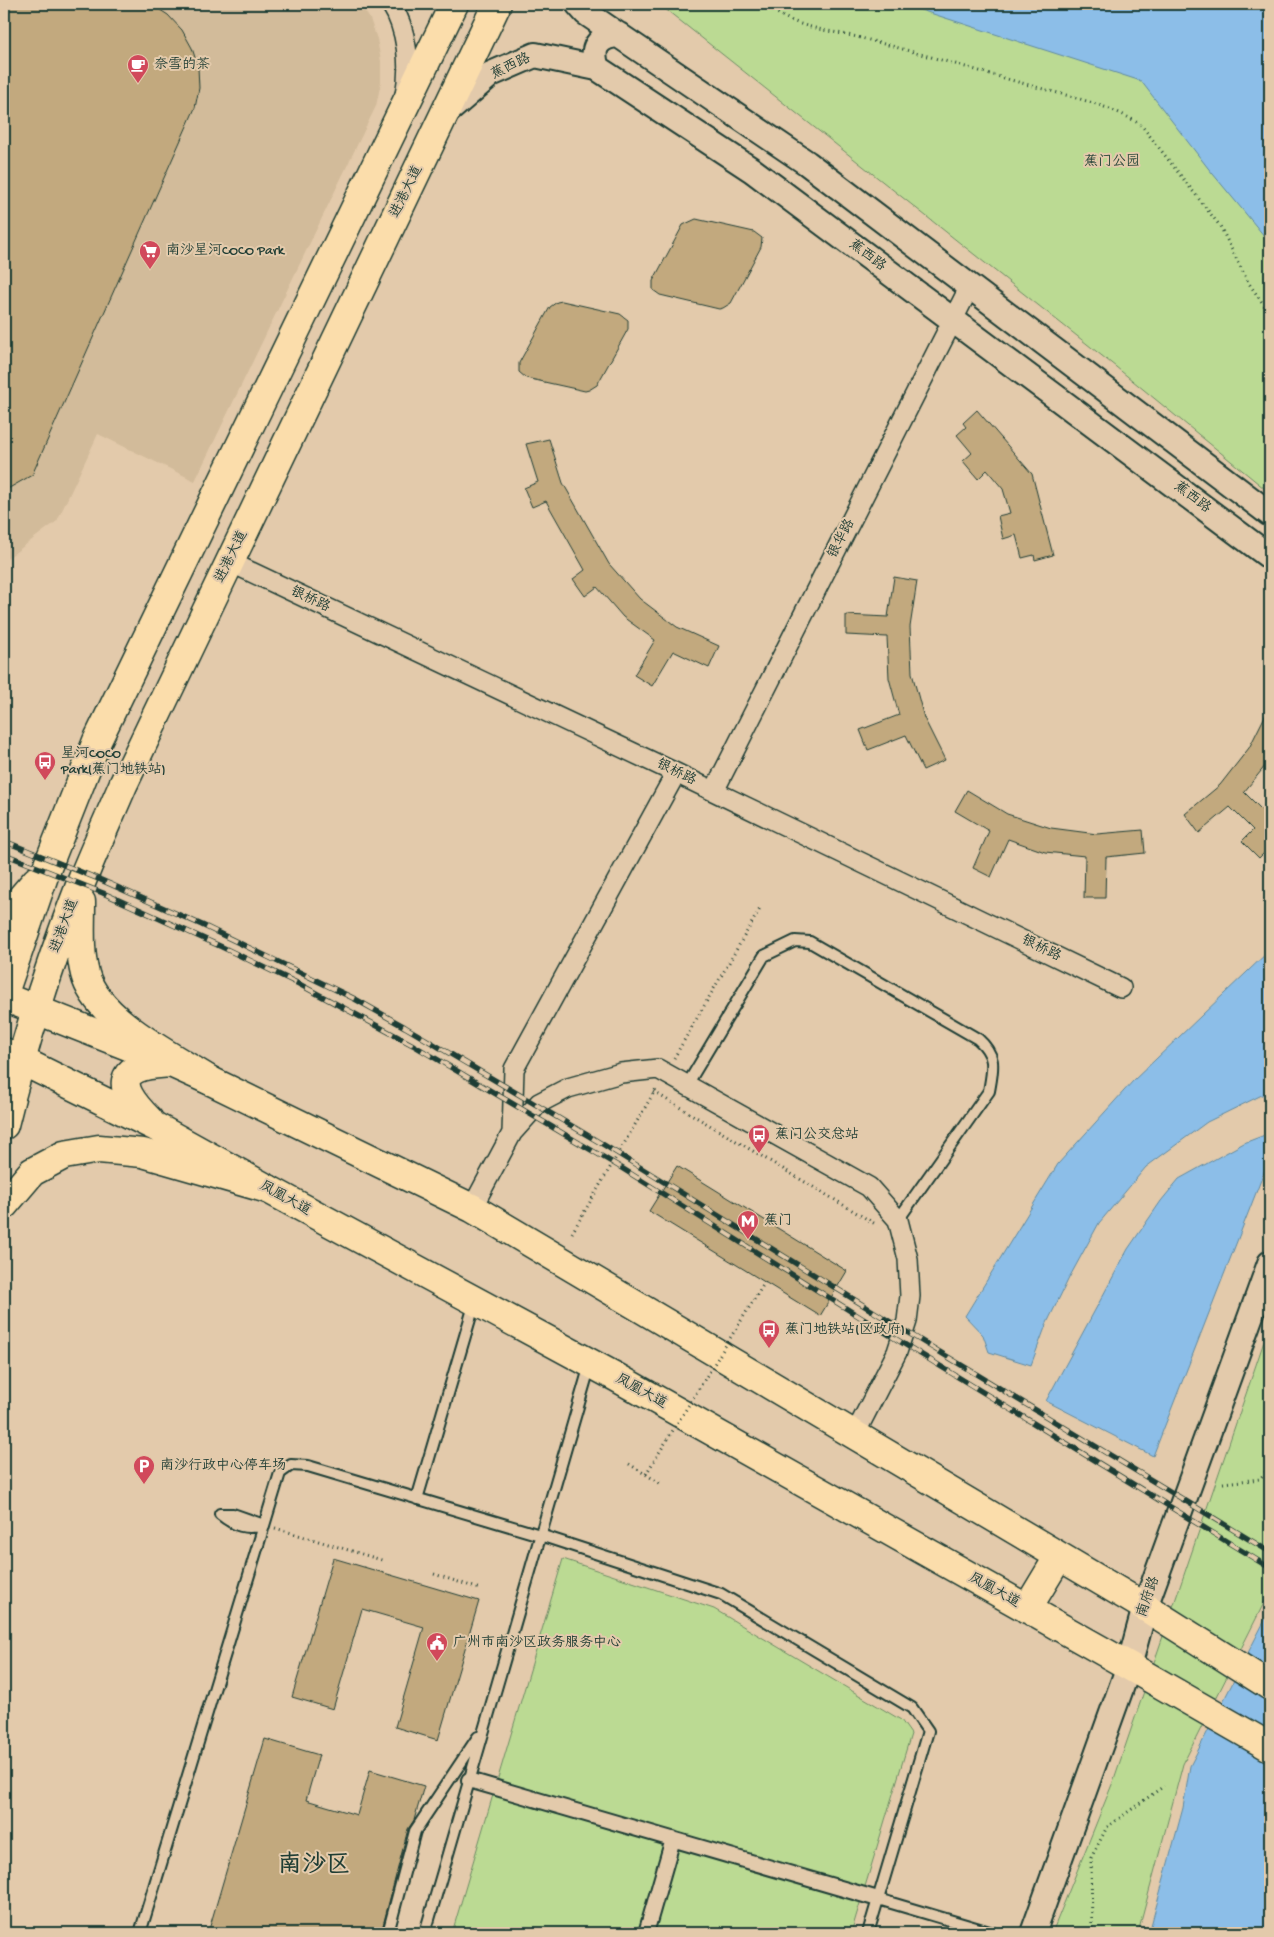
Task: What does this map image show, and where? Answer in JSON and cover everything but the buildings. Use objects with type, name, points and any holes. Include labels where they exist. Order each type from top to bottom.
[{"type":"main road","points":[[454,4],[97,741],[46,870],[4,995],[35,1011],[170,1063],[210,1081],[472,1208],[1145,1607],[1270,1686]]},
{"type":"main road","name":"进港大道","points":[[4,1125],[12,1056],[35,1011],[81,882],[123,785],[497,4]]},
{"type":"main road","points":[[4,918],[46,870]]},
{"type":"main road","points":[[81,882],[81,948],[85,976],[100,1003],[119,1022],[210,1081]]},
{"type":"main road","name":"凤凰大道","points":[[12,1056],[156,1127],[268,1190],[590,1364],[1270,1747]]},
{"type":"main road","points":[[156,1127],[136,1107],[128,1094],[126,1083],[128,1076],[135,1069],[170,1063]]},
{"type":"main road","points":[[4,1205],[32,1172],[64,1156],[99,1149],[143,1153],[268,1190]]},
{"type":"main road","points":[[1027,1610],[1059,1556]]},
{"type":"street","points":[[391,4],[403,32],[407,59],[407,85],[402,111]]},
{"type":"street","points":[[578,4],[586,13],[807,163],[1270,514]]},
{"type":"street","points":[[597,68],[594,58],[595,48],[600,40],[609,35],[619,35]]},
{"type":"street","name":"蕉西路","points":[[444,115],[491,74],[535,55],[597,68],[752,170],[1270,556]]},
{"type":"street","name":"银华路","points":[[714,791],[970,286]]},
{"type":"street","name":"银桥路","points":[[230,562],[714,791],[1121,988]]},
{"type":"street","points":[[512,1133],[514,1069],[676,773]]},
{"type":"street","points":[[472,1208],[512,1133],[539,1103],[568,1088],[622,1073],[658,1069],[869,1186],[908,1258],[910,1296],[907,1321],[898,1352],[855,1434]]},
{"type":"street","name":"南府路","points":[[1033,1933],[1129,1666],[1145,1607],[1270,1263]]},
{"type":"street","points":[[469,1780],[878,1899]]},
{"type":"street","points":[[646,1933],[673,1839]]},
{"type":"lane","points":[[687,1085],[764,956],[795,941],[810,942],[978,1039],[989,1048],[992,1060],[989,1091],[890,1224]]},
{"type":"lane","points":[[417,1499],[476,1302]]},
{"type":"lane","points":[[425,1933],[590,1364]]},
{"type":"lane","points":[[140,1933],[280,1473],[291,1465],[308,1466],[540,1536],[721,1594],[912,1708],[928,1731],[868,1933]]},
{"type":"lane","points":[[388,1933],[416,1831],[484,1728]]},
{"type":"lane","points":[[878,1899],[993,1933]]},
{"type":"path","points":[[766,4],[783,17],[795,22],[872,41],[1066,96],[1122,113],[1132,118],[1142,126],[1220,226],[1248,282],[1270,314]]},
{"type":"path","points":[[654,1092],[890,1224]]},
{"type":"path","points":[[646,1474],[765,1282]]},
{"type":"path","points":[[629,1464],[663,1486]]},
{"type":"path","points":[[1224,1483],[1260,1479],[1270,1466]]},
{"type":"path","points":[[264,1525],[385,1561]]},
{"type":"path","points":[[434,1574],[480,1589]]},
{"type":"path","points":[[1092,1933],[1091,1858],[1106,1827],[1164,1786]]},
{"type":"shaded area","name":"南沙星河COCO Park","points":[[4,4],[360,4],[370,19],[377,39],[381,61],[381,82],[376,106],[195,481],[98,434],[57,521],[4,561]]},
{"type":"green space","name":"蕉门公园","points":[[659,4],[1270,4],[1270,493],[1116,367]]},
{"type":"green space","points":[[1270,1324],[1270,1591],[1183,1764],[1138,1933],[1052,1933],[1113,1782]]},
{"type":"green space","points":[[563,1559],[714,1609],[901,1720],[911,1734],[851,1933],[452,1933]]},
{"type":"water","points":[[902,4],[1270,4],[1270,243],[1208,168],[1141,81]]},
{"type":"water","points":[[1270,950],[1270,1091],[1207,1122],[1146,1167],[1099,1223],[1046,1325],[1031,1365],[989,1352],[983,1335],[965,1316],[1058,1164],[1133,1081]]},
{"type":"water","points":[[1270,1133],[1270,1157],[1153,1456],[1046,1401],[1128,1249],[1161,1201],[1179,1179],[1244,1143]]},
{"type":"water","points":[[1270,1610],[1270,1921],[1265,1933],[1149,1933],[1183,1808],[1190,1766]]},
{"type":"railway","points":[[4,841],[101,880],[202,925],[355,999],[405,1027],[604,1145],[910,1334],[1270,1552]]},
{"type":"railway","points":[[4,854],[103,893],[222,947],[299,984],[413,1045],[620,1167],[860,1317],[1270,1568]]},
{"type":"place","name":"奈雪的茶","points":[[138,84]]},
{"type":"place","name":"南沙星河COCO Park","points":[[150,270]]},
{"type":"place","name":"星河COCO Park(蕉门地铁站)","points":[[45,781]]},
{"type":"place","name":"蕉门公交总站","points":[[759,1154]]},
{"type":"place","name":"蕉门","points":[[748,1240]]},
{"type":"place","name":"蕉门地铁站(区政府)","points":[[769,1349]]},
{"type":"place","name":"南沙行政中心停车场","points":[[144,1485]]},
{"type":"place","name":"广州市南沙区政务服务中心","points":[[437,1662]]},
{"type":"district","name":"南沙区","points":[[314,1866]]}]
